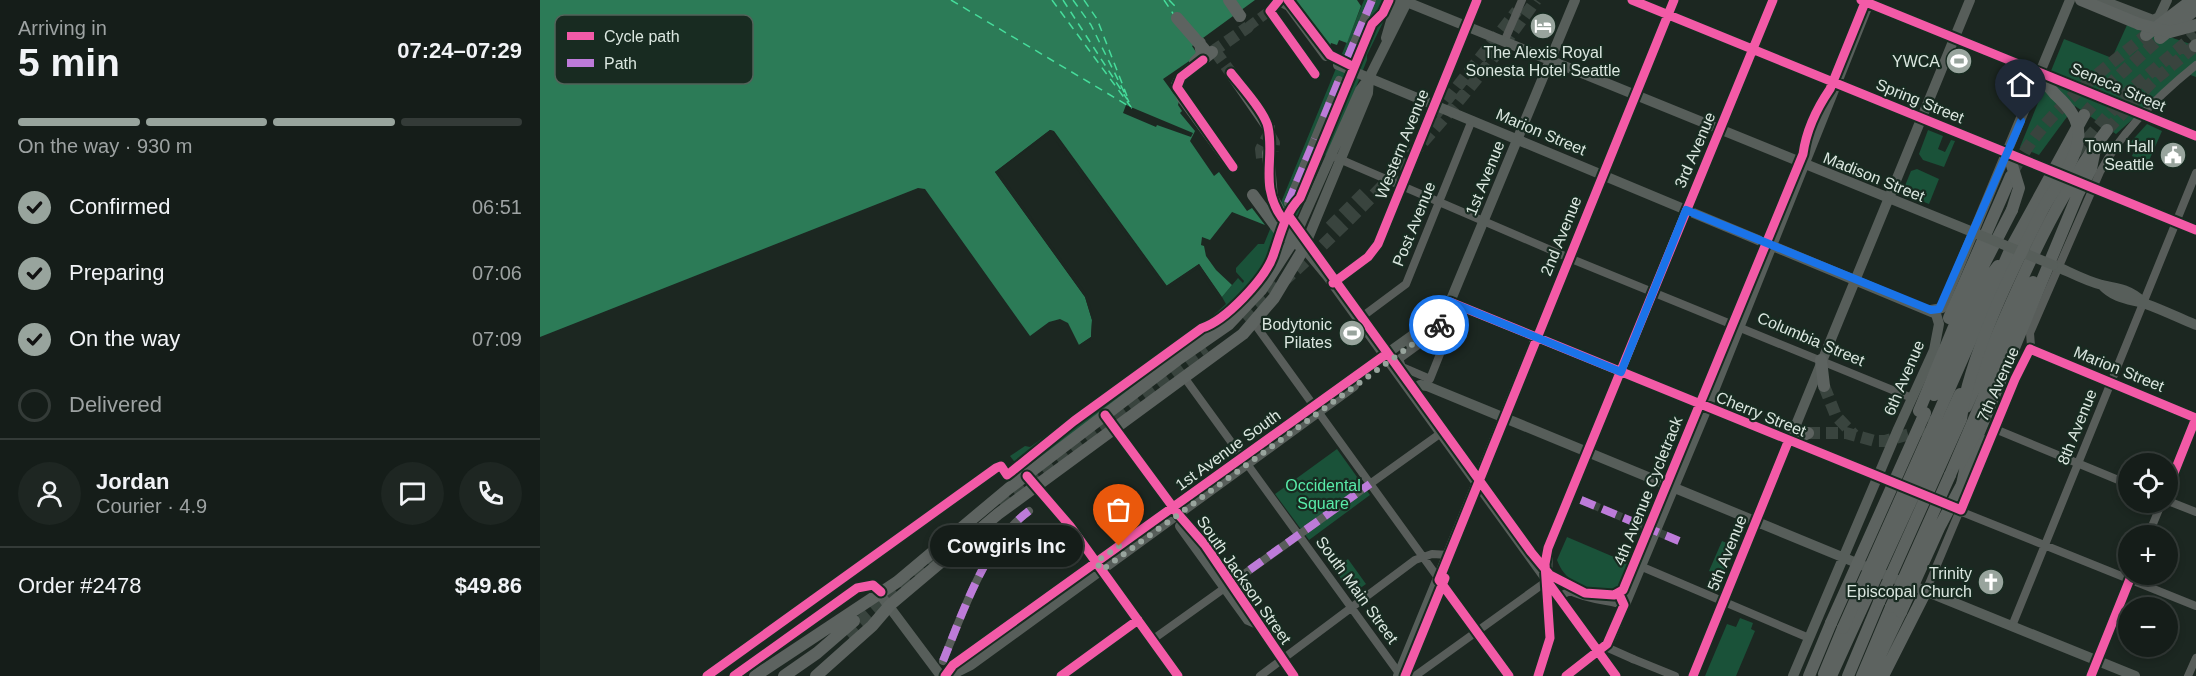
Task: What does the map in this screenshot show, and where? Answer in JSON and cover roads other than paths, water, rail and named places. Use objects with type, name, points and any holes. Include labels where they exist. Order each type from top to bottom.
[{"type":"highway","points":[[1229,0],[1240,16]]},
{"type":"highway","points":[[2081,0],[2139,24],[2170,32],[2196,25]]},
{"type":"highway","points":[[2146,35],[2192,0]]},
{"type":"highway","points":[[2160,38],[2196,9]]},
{"type":"highway","points":[[1177,18],[1211,54],[1181,77],[1177,83],[1179,93]]},
{"type":"highway","points":[[1200,43],[1203,51],[1200,59],[1177,76],[1175,86],[1233,167]]},
{"type":"highway","points":[[1961,419],[1964,396],[1989,330],[2039,218],[2077,147],[2078,130],[2074,116],[2043,80],[2040,71]]},
{"type":"highway","points":[[1231,73],[1269,128]]},
{"type":"highway","points":[[1809,676],[1907,454],[2011,248],[2084,115]]},
{"type":"highway","points":[[1824,676],[1848,629],[1873,600],[1961,419],[2060,202],[2107,130]]},
{"type":"highway","points":[[1925,497],[1936,498],[1948,494],[1967,461],[2078,194],[2091,169],[2096,144]]},
{"type":"highway","points":[[1268,154],[1272,197],[1294,239]]},
{"type":"highway","points":[[1832,676],[1927,414],[1959,315],[2012,210],[2019,188],[2012,157]]},
{"type":"highway","points":[[1935,350],[2011,176]]},
{"type":"highway","points":[[816,676],[856,641],[890,605],[998,514],[1114,427],[1235,341],[1254,323],[1274,298],[1304,248],[1294,239],[1281,233],[1253,195]]},
{"type":"highway","points":[[1870,676],[2056,226],[2060,202]]},
{"type":"highway","points":[[755,676],[881,592],[926,559],[1027,476],[1244,310],[1266,283],[1294,239]]},
{"type":"highway","points":[[1862,676],[1985,441],[2030,333]]},
{"type":"highway","points":[[1821,360],[1824,386]]},
{"type":"highway","points":[[1848,676],[1873,600],[1968,376]]},
{"type":"highway","points":[[1788,442],[1808,433]]},
{"type":"highway","points":[[1961,510],[1960,494],[1967,461]]},
{"type":"highway","points":[[1883,676],[1926,591]]},
{"type":"highway","points":[[792,676],[854,621]]},
{"type":"highway","points":[[1841,676],[1848,629]]},
{"type":"highway","points":[[784,676],[817,653]]},
{"type":"main road","name":"Madison Street","points":[[1404,0],[2102,285],[2109,293],[2133,302],[2144,303],[2196,325]]},
{"type":"main road","points":[[1294,239],[1368,93],[1369,78],[1384,44],[1397,25],[1404,0]]},
{"type":"main road","name":"Western Avenue","points":[[1333,283],[1372,252],[1402,186],[1477,0]]},
{"type":"main road","name":"1st Avenue","points":[[1387,358],[1442,314],[1450,302],[1575,0]]},
{"type":"main road","name":"2nd Avenue","points":[[1399,675],[1674,0]]},
{"type":"main road","name":"3rd Avenue","points":[[1546,581],[1548,548],[1773,0]]},
{"type":"main road","name":"5th Avenue","points":[[1693,676],[1970,0]]},
{"type":"main road","points":[[1931,310],[1942,308],[2012,157],[2040,71],[2070,0]]},
{"type":"main road","points":[[2101,0],[2155,20],[2167,0]]},
{"type":"main road","points":[[1566,676],[1609,641],[1707,408],[1770,245],[1837,83],[1867,1]]},
{"type":"main road","points":[[1278,3],[1289,6],[1326,56]]},
{"type":"main road","name":"Marion Street","points":[[1338,65],[1931,310]]},
{"type":"main road","points":[[1336,158],[1304,248],[1333,283],[1616,676]]},
{"type":"main road","name":"6th Avenue","points":[[1793,676],[1877,478],[1935,350],[1939,320],[1931,310]]},
{"type":"main road","name":"1st Avenue South","points":[[945,676],[971,665],[1099,566],[1387,358]]},
{"type":"main road","points":[[1411,391],[1420,385],[1427,386],[2135,676]]},
{"type":"main road","name":"South Jackson Street","points":[[1175,511],[1197,536],[1228,585],[1255,615],[1256,622],[1294,676]]},
{"type":"main road","points":[[734,676],[857,588],[873,585],[881,592],[945,676]]},
{"type":"street","points":[[1348,57],[1372,0]]},
{"type":"street","points":[[1504,42],[1522,0]]},
{"type":"street","name":"Spring Street","points":[[1632,0],[2012,157],[2196,230]]},
{"type":"street","name":"Seneca Street","points":[[1867,1],[2196,136]]},
{"type":"street","name":"7th Avenue","points":[[1926,591],[2030,349],[2030,333],[2090,187],[2114,150],[2145,114],[2196,65]]},
{"type":"street","points":[[1288,203],[1339,80]]},
{"type":"street","name":"Post Avenue","points":[[1359,319],[1406,284],[1472,120]]},
{"type":"street","name":"Columbia Street","points":[[1336,158],[1569,258],[1739,325],[1912,398]]},
{"type":"street","name":"8th Avenue","points":[[2012,626],[2196,173]]},
{"type":"street","name":"Cherry Street","points":[[1450,302],[1877,478],[2118,572]]},
{"type":"street","points":[[1454,319],[1430,379],[1402,367],[1399,359],[1454,319]]},
{"type":"street","points":[[1254,323],[1509,676]]},
{"type":"street","name":"Marion Street","points":[[2030,349],[2196,418]]},
{"type":"street","name":"South Main Street","points":[[1184,377],[1399,675]]},
{"type":"street","name":"South Jackson Street","points":[[1105,415],[1175,511]]},
{"type":"street","points":[[2178,463],[2196,418]]},
{"type":"street","points":[[1995,429],[2118,480]]},
{"type":"street","points":[[1152,640],[1441,433]]},
{"type":"street","points":[[1027,476],[1099,566],[1178,676]]},
{"type":"street","points":[[2178,505],[2196,512]]},
{"type":"street","points":[[943,661],[992,550],[1010,527],[1029,511]]},
{"type":"street","points":[[1260,676],[1422,556],[1449,555]]},
{"type":"street","points":[[1640,566],[1809,638]]},
{"type":"street","points":[[1415,676],[1546,581]]},
{"type":"street","points":[[1538,676],[1550,641],[1546,581]]},
{"type":"street","points":[[2091,676],[2128,585]]},
{"type":"street","name":"Cherry Street","points":[[2149,585],[2196,606]]},
{"type":"street","points":[[1558,597],[1568,590],[1588,598],[1624,605]]},
{"type":"street","points":[[1061,676],[1138,620]]},
{"type":"street","points":[[1598,651],[1606,647],[1675,676]]},
{"type":"street","points":[[2188,676],[2196,658]]},
{"type":"tunnel","points":[[1242,317],[1323,245],[1399,168],[1471,86],[1536,0]]},
{"type":"tunnel","points":[[1248,27],[1275,7]]},
{"type":"tunnel","points":[[1435,115],[1517,11]]},
{"type":"tunnel","points":[[1212,52],[1248,27],[1240,16]]},
{"type":"tunnel","points":[[2075,153],[2130,90],[2196,34]]},
{"type":"tunnel","points":[[2015,168],[2041,129],[2057,112],[2091,80],[2146,35]]},
{"type":"tunnel","points":[[2084,115],[2115,79],[2160,38]]},
{"type":"tunnel","points":[[2107,130],[2152,82],[2195,46]]},
{"type":"tunnel","points":[[1215,51],[1231,73]]},
{"type":"tunnel","points":[[1269,134],[1274,143],[1273,151]]},
{"type":"tunnel","points":[[1262,158],[1261,149],[1269,134]]},
{"type":"tunnel","points":[[1330,227],[1365,192]]},
{"type":"tunnel","points":[[999,503],[1205,347]]},
{"type":"tunnel","points":[[1824,386],[1836,416],[1854,435]]},
{"type":"tunnel","points":[[1808,433],[1846,433],[1875,441],[1885,441],[1917,432],[1940,417]]},
{"type":"tunnel","points":[[1581,500],[1679,541]]},
{"type":"tunnel","points":[[846,634],[939,553]]},
{"type":"tram line","points":[[1200,545],[1295,676]]},
{"type":"place","name":"The Alexis Royal Sonesta Hotel Seattle","points":[[1543,26]]},
{"type":"place","name":"YWCA","points":[[1959,61]]},
{"type":"place","name":"Town Hall Seattle","points":[[2173,155]]},
{"type":"place","name":"Bodytonic Pilates","points":[[1352,333]]},
{"type":"place","name":"Cowgirls Inc","points":[[1119,546]]},
{"type":"place","name":"Trinity Episcopal Church","points":[[1991,582]]},
{"type":"park label","name":"Occidental Square","points":[[1323,494]]}]
